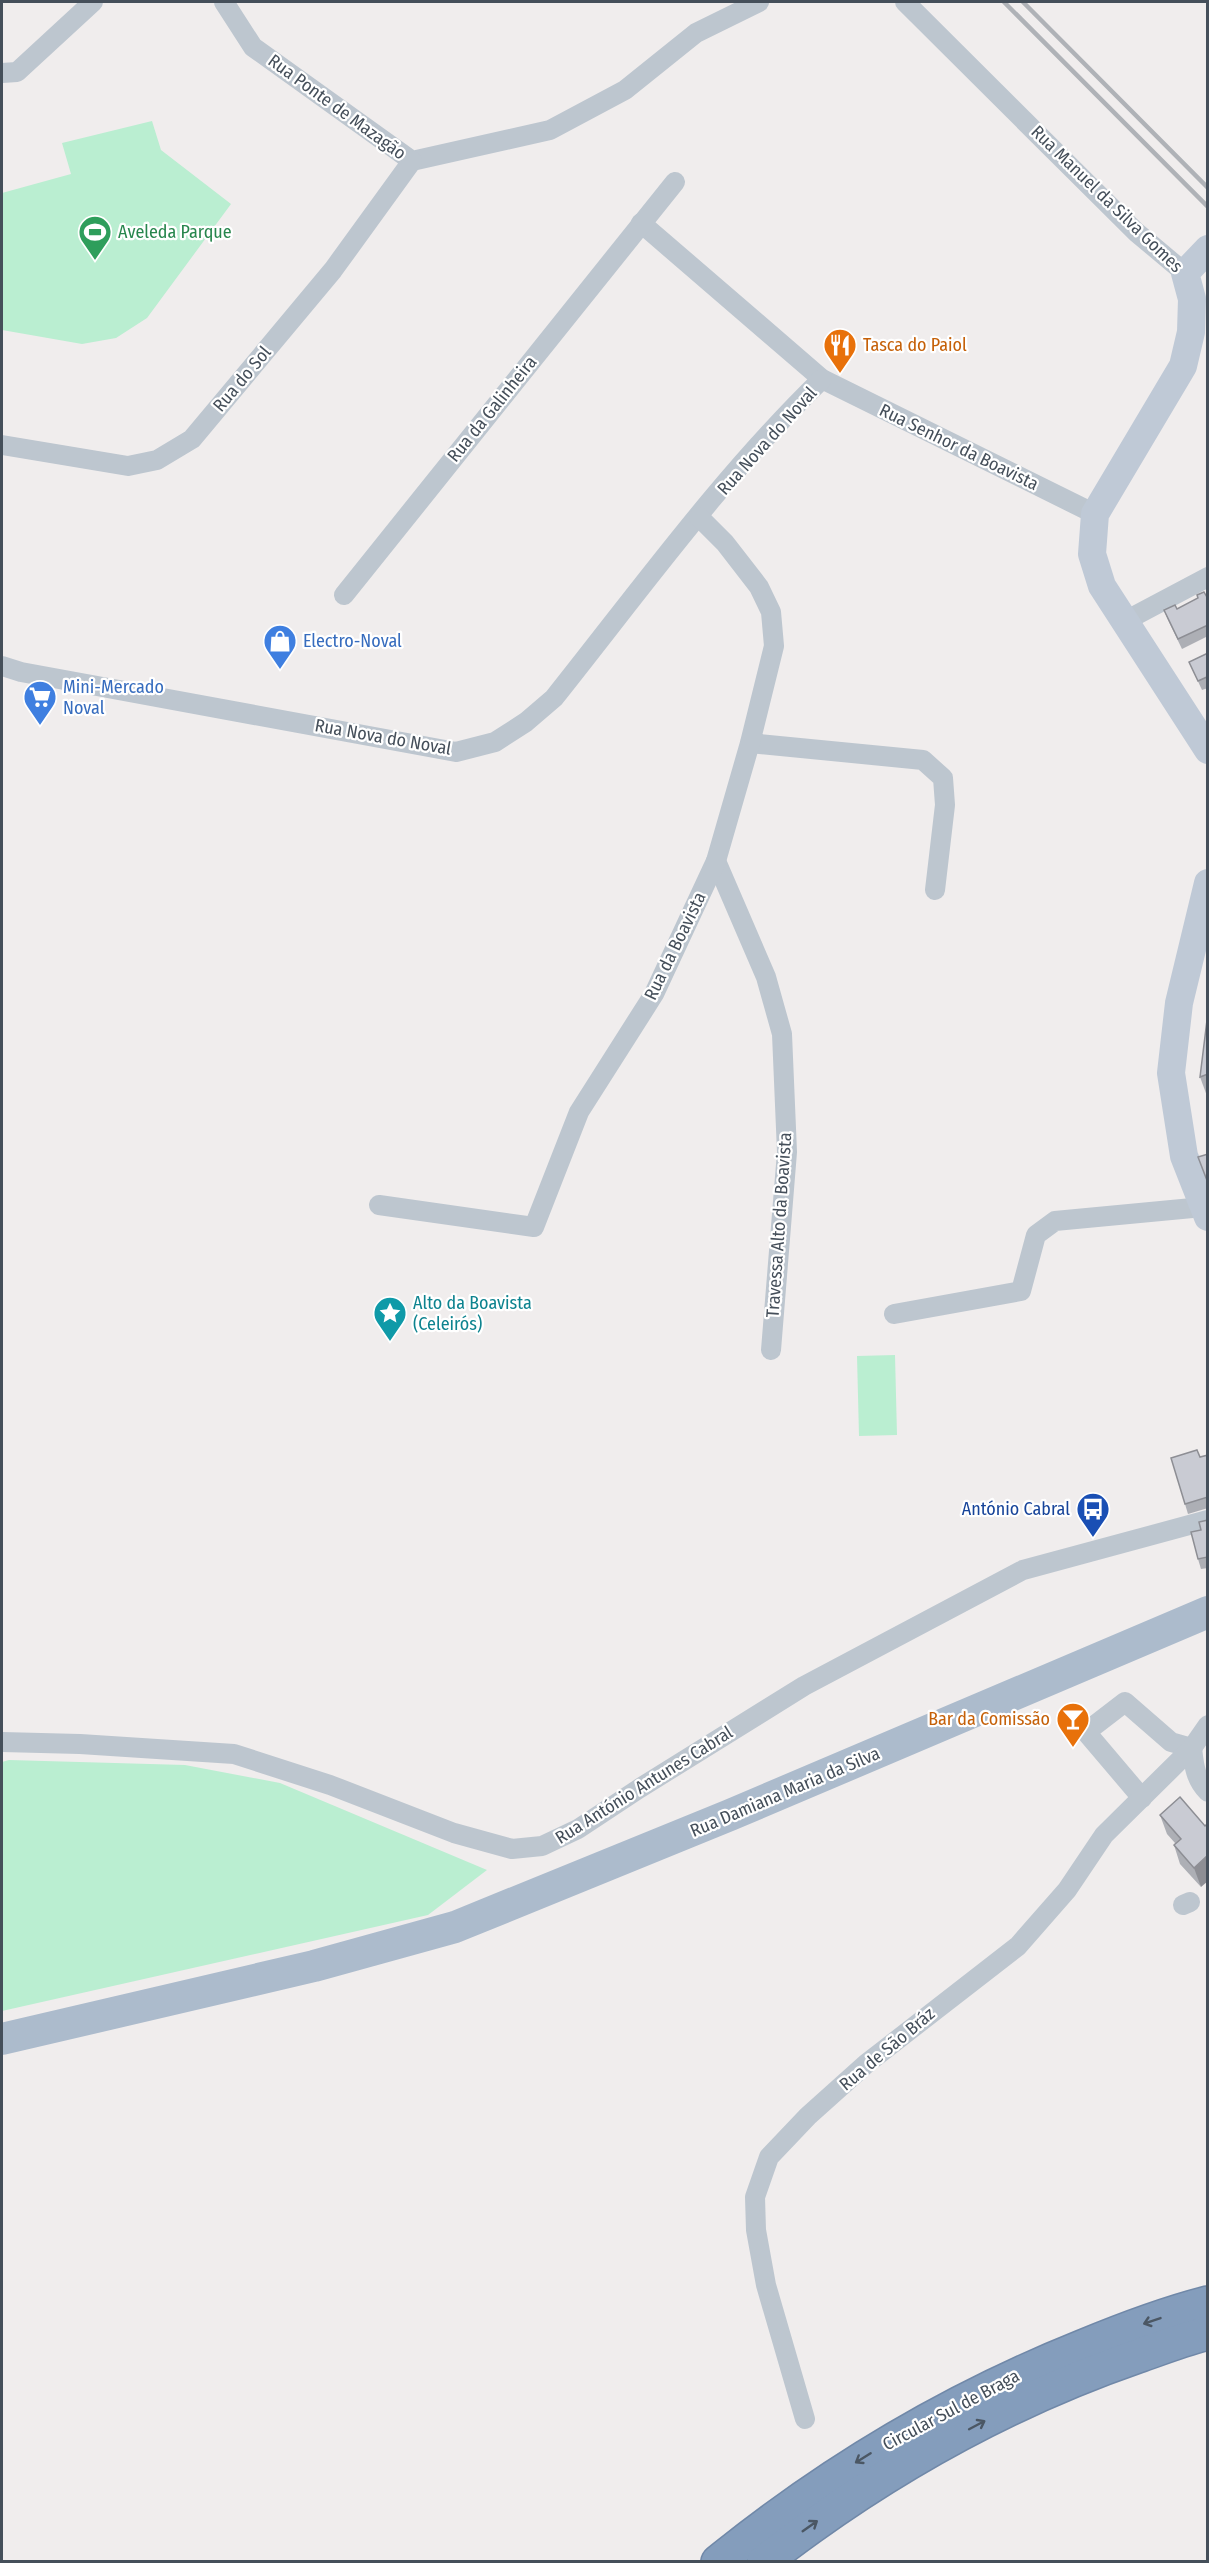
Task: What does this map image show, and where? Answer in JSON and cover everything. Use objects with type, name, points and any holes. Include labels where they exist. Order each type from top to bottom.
[{"type":"highway","name":"Circular Sul de Braga","points":[[718,2562],[764,2525],[828,2480],[898,2436],[969,2397],[1032,2367],[1115,2333],[1208,2303]]},
{"type":"highway","name":"Circular Sul de Braga","points":[[764,2562],[810,2526],[908,2462],[996,2414],[1092,2372],[1208,2333]]},
{"type":"main road","name":"Rua Damiana Maria da Silva","points":[[2,2039],[356,1956],[455,1928],[1208,1611]]},
{"type":"street","points":[[2,73],[17,72],[93,2]]},
{"type":"street","name":"Rua Ponte de Mazagão","points":[[224,2],[253,47],[412,161],[550,130],[625,90],[696,33],[759,2]]},
{"type":"street","name":"Rua Manuel da Silva Gomes","points":[[905,2],[1136,232],[1185,273],[1192,299],[1191,332],[1183,366],[1095,514],[1092,554],[1102,586],[1208,750]]},
{"type":"street","name":"Rua do Sol","points":[[2,445],[128,466],[158,460],[192,439],[333,270],[412,161]]},
{"type":"street","name":"Rua da Galinheira","points":[[344,595],[675,182]]},
{"type":"street","points":[[641,223],[822,380]]},
{"type":"street","points":[[1185,273],[1208,249]]},
{"type":"street","name":"Rua Senhor da Boavista","points":[[822,380],[1095,514]]},
{"type":"street","name":"Rua Nova do Noval","points":[[2,666],[456,752],[495,742],[526,722],[554,698],[699,517],[786,414],[822,380]]},
{"type":"street","name":"Rua da Boavista","points":[[379,1205],[534,1227],[579,1112],[654,994],[716,861],[750,743],[774,646],[771,612],[752,578],[725,543],[699,517]]},
{"type":"street","points":[[1125,621],[1208,577]]},
{"type":"street","points":[[750,743],[923,760],[943,778],[945,796],[934,890]]},
{"type":"street","name":"Travessa Alto da Boavista","points":[[716,861],[766,977],[782,1034],[787,1152],[771,1350]]},
{"type":"street","points":[[894,1314],[1021,1291],[1035,1235],[1055,1221],[1205,1212],[1184,1156],[1172,1073],[1179,1003],[1208,883]]},
{"type":"street","name":"Rua António Antunes Cabral","points":[[2,1742],[80,1744],[234,1754],[330,1785],[454,1833],[513,1850],[542,1846],[578,1829],[804,1686],[1023,1570],[1208,1520]]},
{"type":"street","points":[[1142,1798],[1086,1732],[1125,1702],[1171,1742],[1192,1748],[1197,1777],[1208,1792]]},
{"type":"street","name":"Rua de São Bráz","points":[[805,2419],[766,2285],[756,2230],[755,2197],[769,2157],[808,2116],[866,2064],[1018,1946],[1067,1890],[1104,1835],[1192,1748],[1208,1725]]},
{"type":"green space","name":"Aveleda Parque","points":[[152,121],[161,150],[231,204],[147,318],[116,338],[82,344],[2,330],[2,193],[71,174],[62,143]]},
{"type":"green space","points":[[895,1355],[897,1435],[859,1436],[857,1356]]},
{"type":"green space","points":[[9,1760],[185,1765],[280,1783],[487,1870],[428,1915],[2,2011],[2,1762]]},
{"type":"building","points":[[1204,592],[1208,599],[1208,625],[1178,639],[1164,610],[1175,605],[1177,609],[1198,598],[1197,595]]},
{"type":"building","points":[[1208,653],[1208,678],[1198,681],[1189,662]]},
{"type":"building","points":[[1208,1012],[1208,1074],[1200,1077]]},
{"type":"building","points":[[1208,1154],[1208,1183],[1198,1157]]},
{"type":"building","points":[[1197,1450],[1200,1457],[1208,1455],[1208,1497],[1185,1504],[1171,1458]]},
{"type":"building","points":[[1208,1520],[1208,1557],[1198,1559],[1191,1532],[1201,1530],[1199,1522]]},
{"type":"building","points":[[1180,1797],[1205,1826],[1208,1823],[1208,1855],[1194,1868],[1174,1845],[1181,1839],[1160,1815]]},
{"type":"railway","points":[[1004,2],[1208,207]]},
{"type":"railway","points":[[1023,2],[1208,188]]},
{"type":"place","name":"Aveleda Parque","points":[[95,261]]},
{"type":"place","name":"Tasca do Paiol","points":[[840,374]]},
{"type":"place","name":"Electro-Noval","points":[[280,670]]},
{"type":"place","name":"Mini-Mercado Noval","points":[[40,726]]},
{"type":"place","name":"Alto da Boavista (Celeirós)","points":[[390,1342]]},
{"type":"place","name":"António Cabral","points":[[1093,1538]]},
{"type":"place","name":"Bar da Comissão","points":[[1073,1748]]}]
